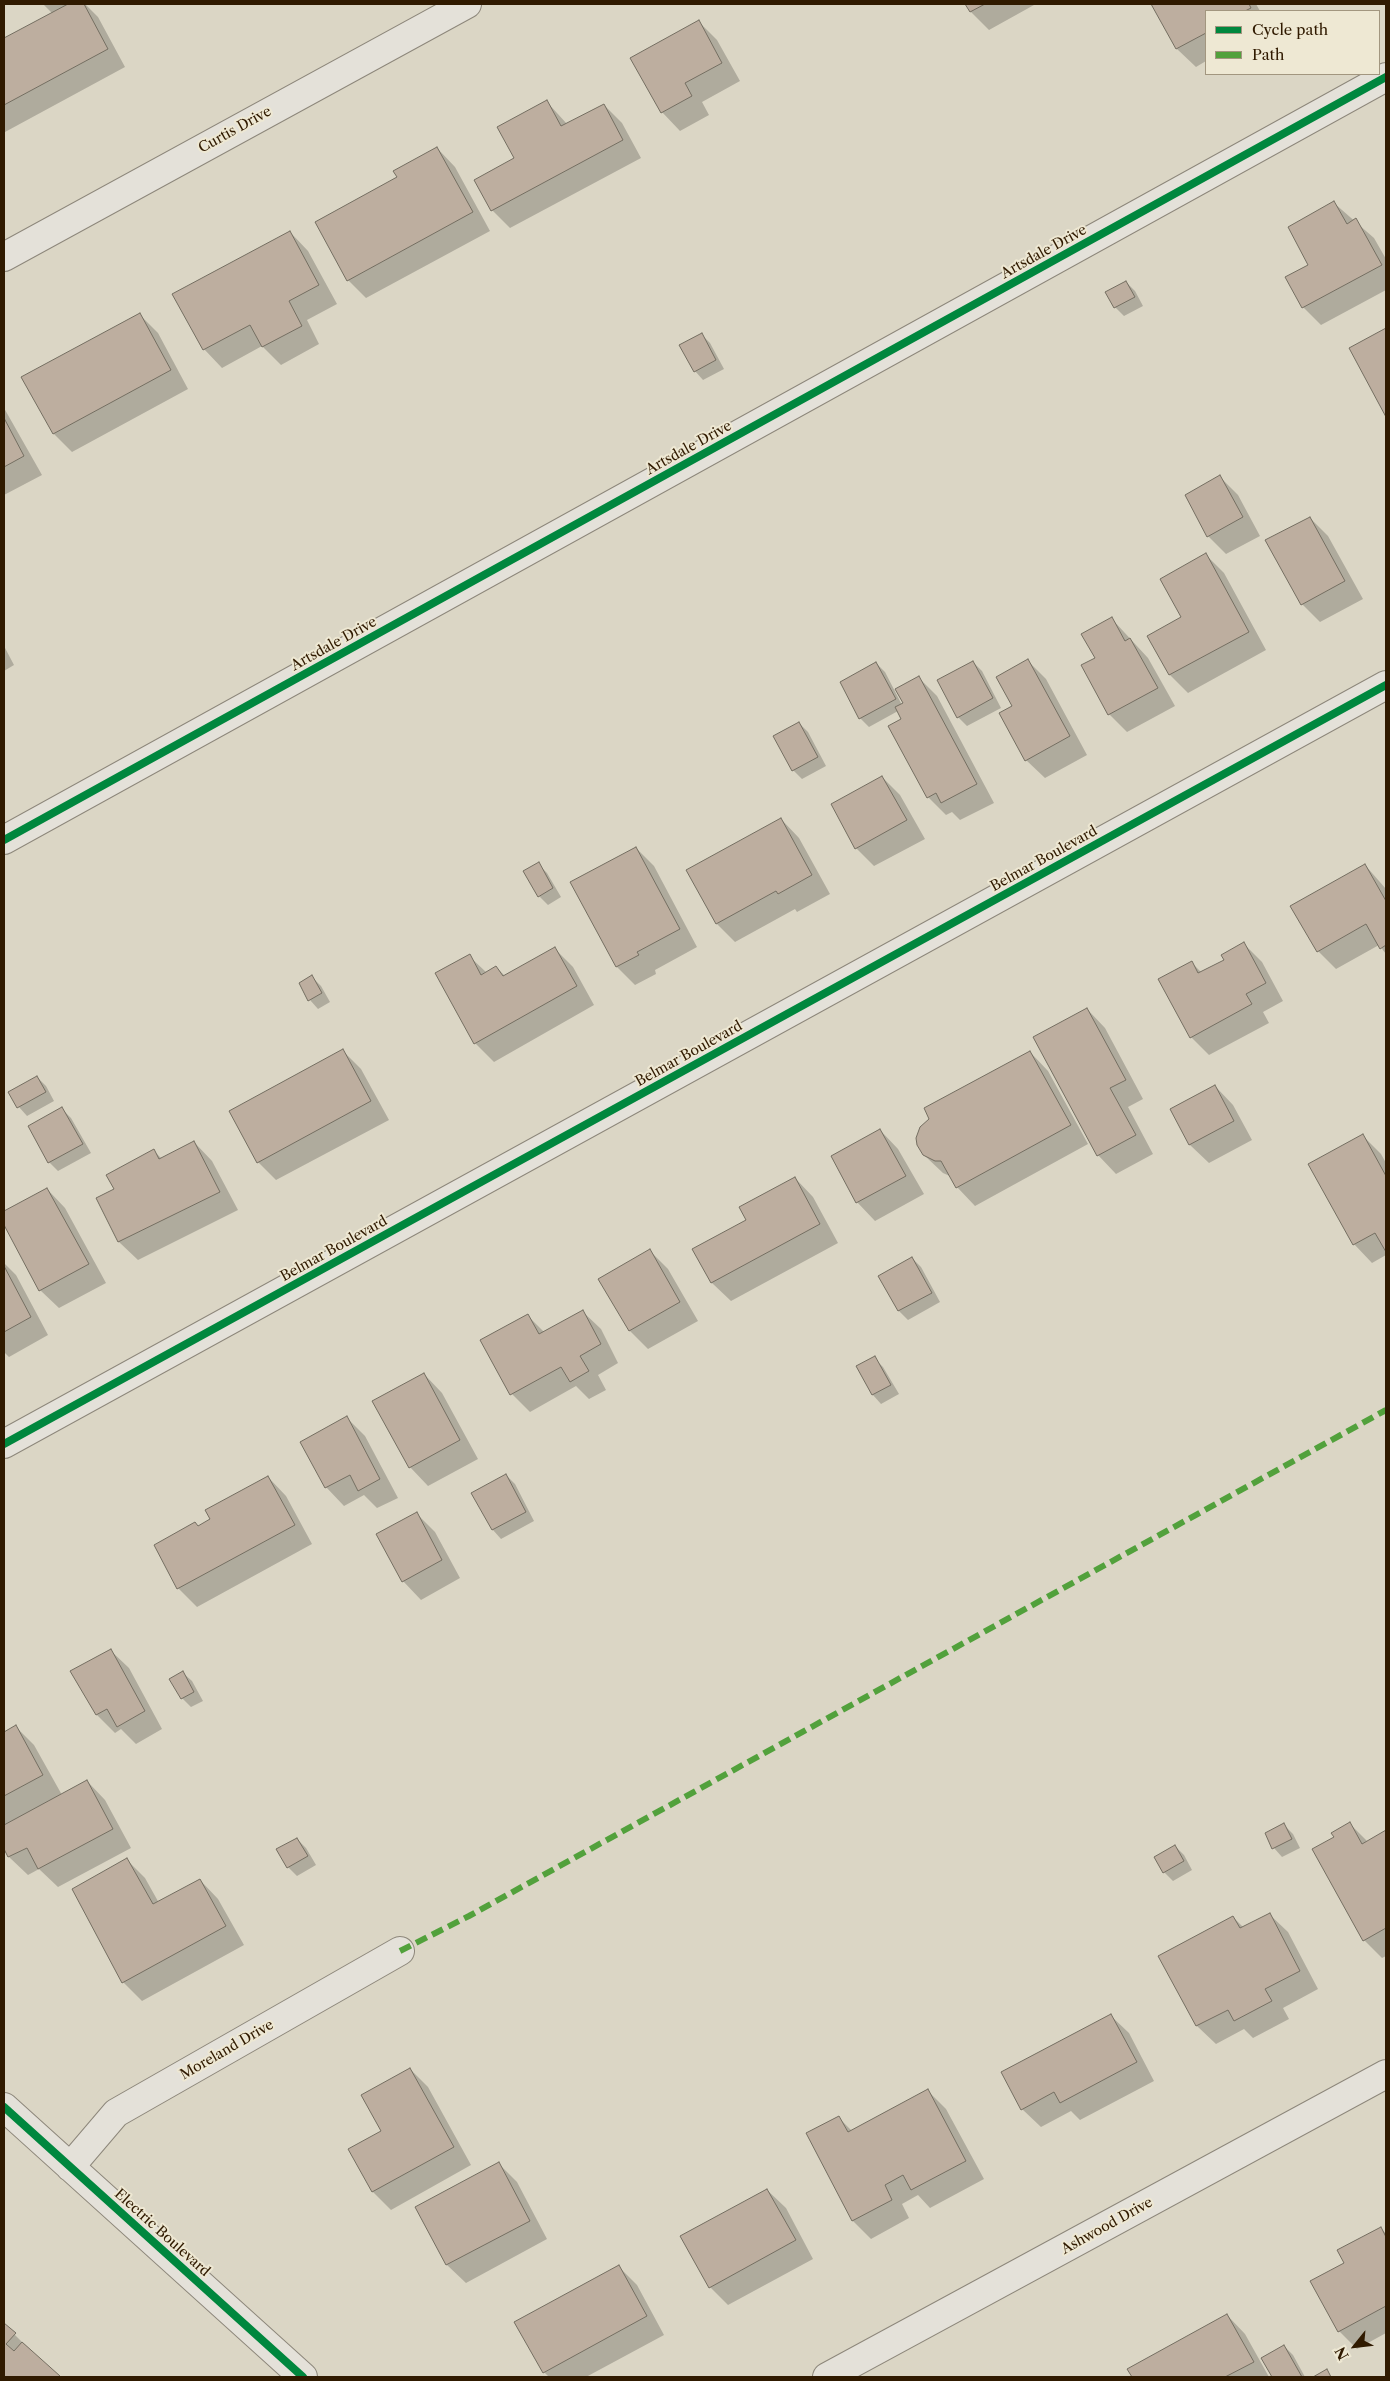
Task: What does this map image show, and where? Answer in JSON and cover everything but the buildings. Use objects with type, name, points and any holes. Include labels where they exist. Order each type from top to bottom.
[{"type":"street","name":"Curtis Drive","points":[[4,257],[467,4]]},
{"type":"street","name":"Artsdale Drive","points":[[4,840],[1386,77]]},
{"type":"street","name":"Belmar Boulevard","points":[[4,1444],[1386,685]]},
{"type":"street","name":"Moreland Drive","points":[[70,2167],[116,2113],[400,1951]]},
{"type":"street","name":"Ashwood Drive","points":[[827,2377],[1386,2074]]},
{"type":"street","name":"Electric Boulevard","points":[[4,2107],[303,2377]]},
{"type":"marked path","points":[[400,1951],[469,1916],[1386,1410]]},
{"type":"cycle path","points":[[4,840],[1386,77]]},
{"type":"cycle path","points":[[4,1444],[1386,685]]},
{"type":"cycle path","points":[[4,2107],[303,2377]]}]
